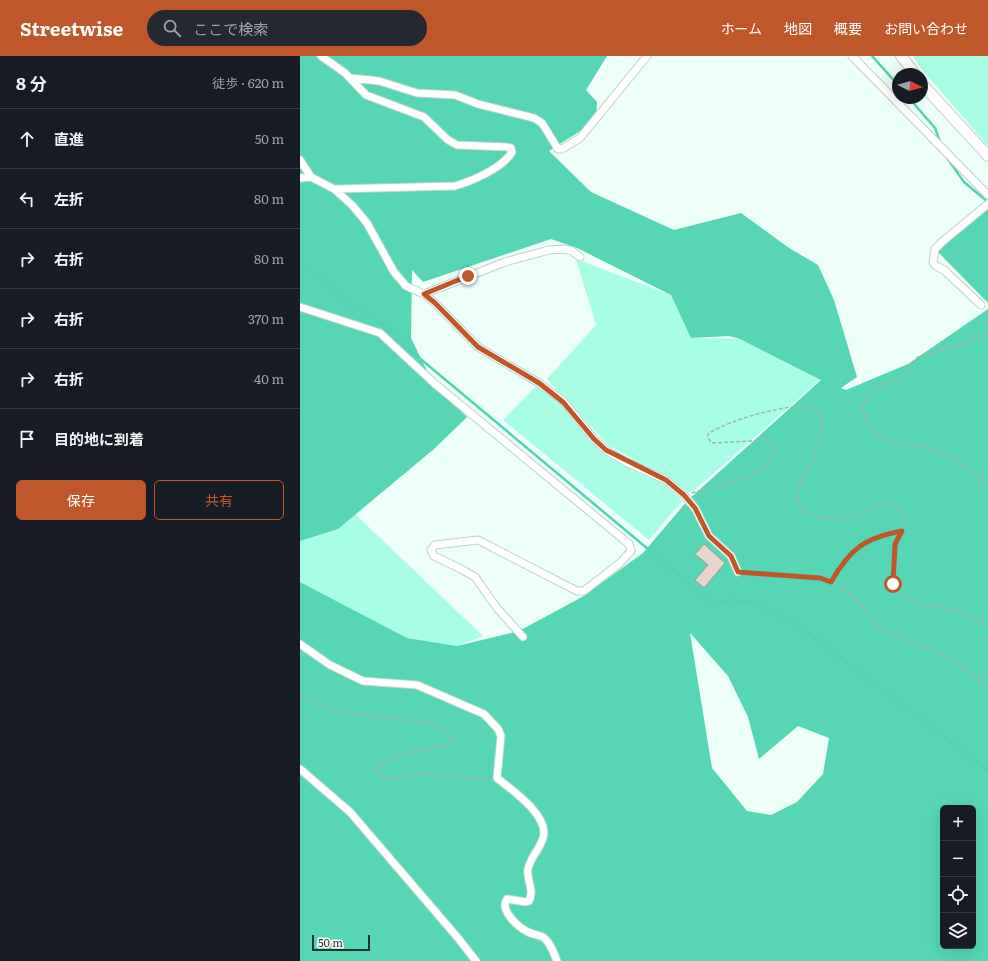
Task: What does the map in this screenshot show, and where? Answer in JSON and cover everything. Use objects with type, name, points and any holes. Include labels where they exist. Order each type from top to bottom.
[{"type":"main road","points":[[901,56],[910,68]]},
{"type":"main road","points":[[928,91],[988,156]]},
{"type":"street","points":[[321,56],[351,78],[372,99],[424,117],[448,140],[457,145],[507,146],[511,148],[512,152],[491,170],[472,181],[455,186],[334,189]]},
{"type":"street","points":[[351,78],[379,81],[417,93],[455,95],[478,104],[534,118],[542,122],[558,149],[562,149],[580,138],[647,56]]},
{"type":"street","points":[[852,56],[988,195]]},
{"type":"street","points":[[300,160],[311,177],[334,189],[352,205],[367,223],[394,272],[406,286],[424,294],[435,303],[478,347],[539,383],[563,402],[594,439],[606,450],[666,480],[684,495],[695,508],[709,536],[731,556],[738,572]]},
{"type":"street","points":[[300,178],[311,177]]},
{"type":"street","points":[[981,305],[944,270],[936,266],[933,262],[933,255],[942,242],[988,204]]},
{"type":"street","points":[[424,294],[505,262],[549,250],[564,249],[572,251],[580,257]]},
{"type":"street","points":[[300,307],[380,333],[435,384],[629,544],[631,551],[620,563],[584,592],[577,591],[478,540],[435,545],[431,550],[434,556],[475,577],[497,608],[523,637]]},
{"type":"street","points":[[300,644],[330,665],[363,681],[417,685],[484,714],[498,729],[501,736],[497,778],[522,798],[540,818],[544,829],[543,838],[528,866],[527,875],[532,896],[529,901],[526,902],[507,899],[504,902],[505,909],[522,928],[543,938],[553,951],[557,961]]},
{"type":"street","points":[[300,769],[350,812],[476,961]]},
{"type":"path","points":[[988,333],[965,343],[918,357],[903,378],[877,386],[861,406],[872,431],[895,443],[918,445],[957,459],[988,487]]},
{"type":"path","points":[[684,495],[756,474],[765,468],[772,457],[773,448],[770,440],[712,443],[708,438],[708,434],[714,430],[745,419],[789,406],[804,405],[814,407],[819,412],[822,426],[810,464],[799,486],[798,504],[803,512],[816,516],[840,519],[880,505],[890,504],[904,516],[905,523],[895,544],[893,584],[896,591],[921,604],[951,609],[968,615],[988,627]]},
{"type":"path","points":[[831,582],[841,564],[855,549],[866,542],[886,534],[902,531]]},
{"type":"path","points":[[738,572],[820,578],[837,584],[857,599],[880,628],[950,658],[988,688]]},
{"type":"path","points":[[300,695],[319,705],[347,713],[430,723],[441,728],[454,741],[453,745],[431,747],[398,755],[375,767],[376,773],[384,777],[391,779],[428,772],[456,777],[497,778]]},
{"type":"green space","points":[[300,56],[607,56],[586,90],[597,102],[596,121],[549,151],[591,192],[674,230],[741,213],[789,248],[818,265],[834,300],[857,377],[841,388],[846,390],[908,364],[988,309],[988,961],[300,961],[300,582],[407,638],[457,646],[519,631],[582,597],[643,553],[688,500],[821,380],[740,339],[729,336],[691,338],[671,295],[577,248],[551,239],[423,282],[412,270],[411,338],[435,387],[467,417],[434,449],[338,529],[300,541]],"holes":[[[690,633],[728,676],[748,717],[759,759],[798,726],[829,738],[823,774],[797,802],[771,815],[747,811],[712,768]]]},
{"type":"green space","points":[[913,56],[988,56],[988,146],[928,76],[928,68],[920,67]]},
{"type":"green space","points":[[988,208],[988,303],[935,249]]},
{"type":"green space","points":[[576,259],[671,295],[691,338],[740,339],[821,379],[691,493],[608,445],[547,379],[596,325]]},
{"type":"green space","points":[[539,383],[591,435],[615,456],[653,473],[682,501],[649,540],[503,420]]},
{"type":"green space","points":[[355,514],[483,636],[457,646],[407,638],[300,582],[300,538]]},
{"type":"building","points":[[704,544],[725,563],[704,588],[695,580],[708,565],[695,554]]},
{"type":"waterway","points":[[872,56],[892,78]]},
{"type":"waterway","points":[[914,104],[935,128],[940,142]]},
{"type":"waterway","points":[[943,152],[964,182],[988,202]]},
{"type":"waterway","points":[[300,264],[307,267],[343,300],[384,326],[399,341],[709,600],[717,603],[729,600],[750,602],[791,620],[988,770]]},
{"type":"route","points":[[468,276],[424,294],[435,303],[478,347],[548,389],[569,408],[594,439],[606,450],[624,461],[666,480],[684,495],[695,508],[709,536],[731,556],[738,572],[820,578],[831,582],[841,564],[855,549],[866,542],[886,534],[902,531],[895,544],[893,584]]}]
